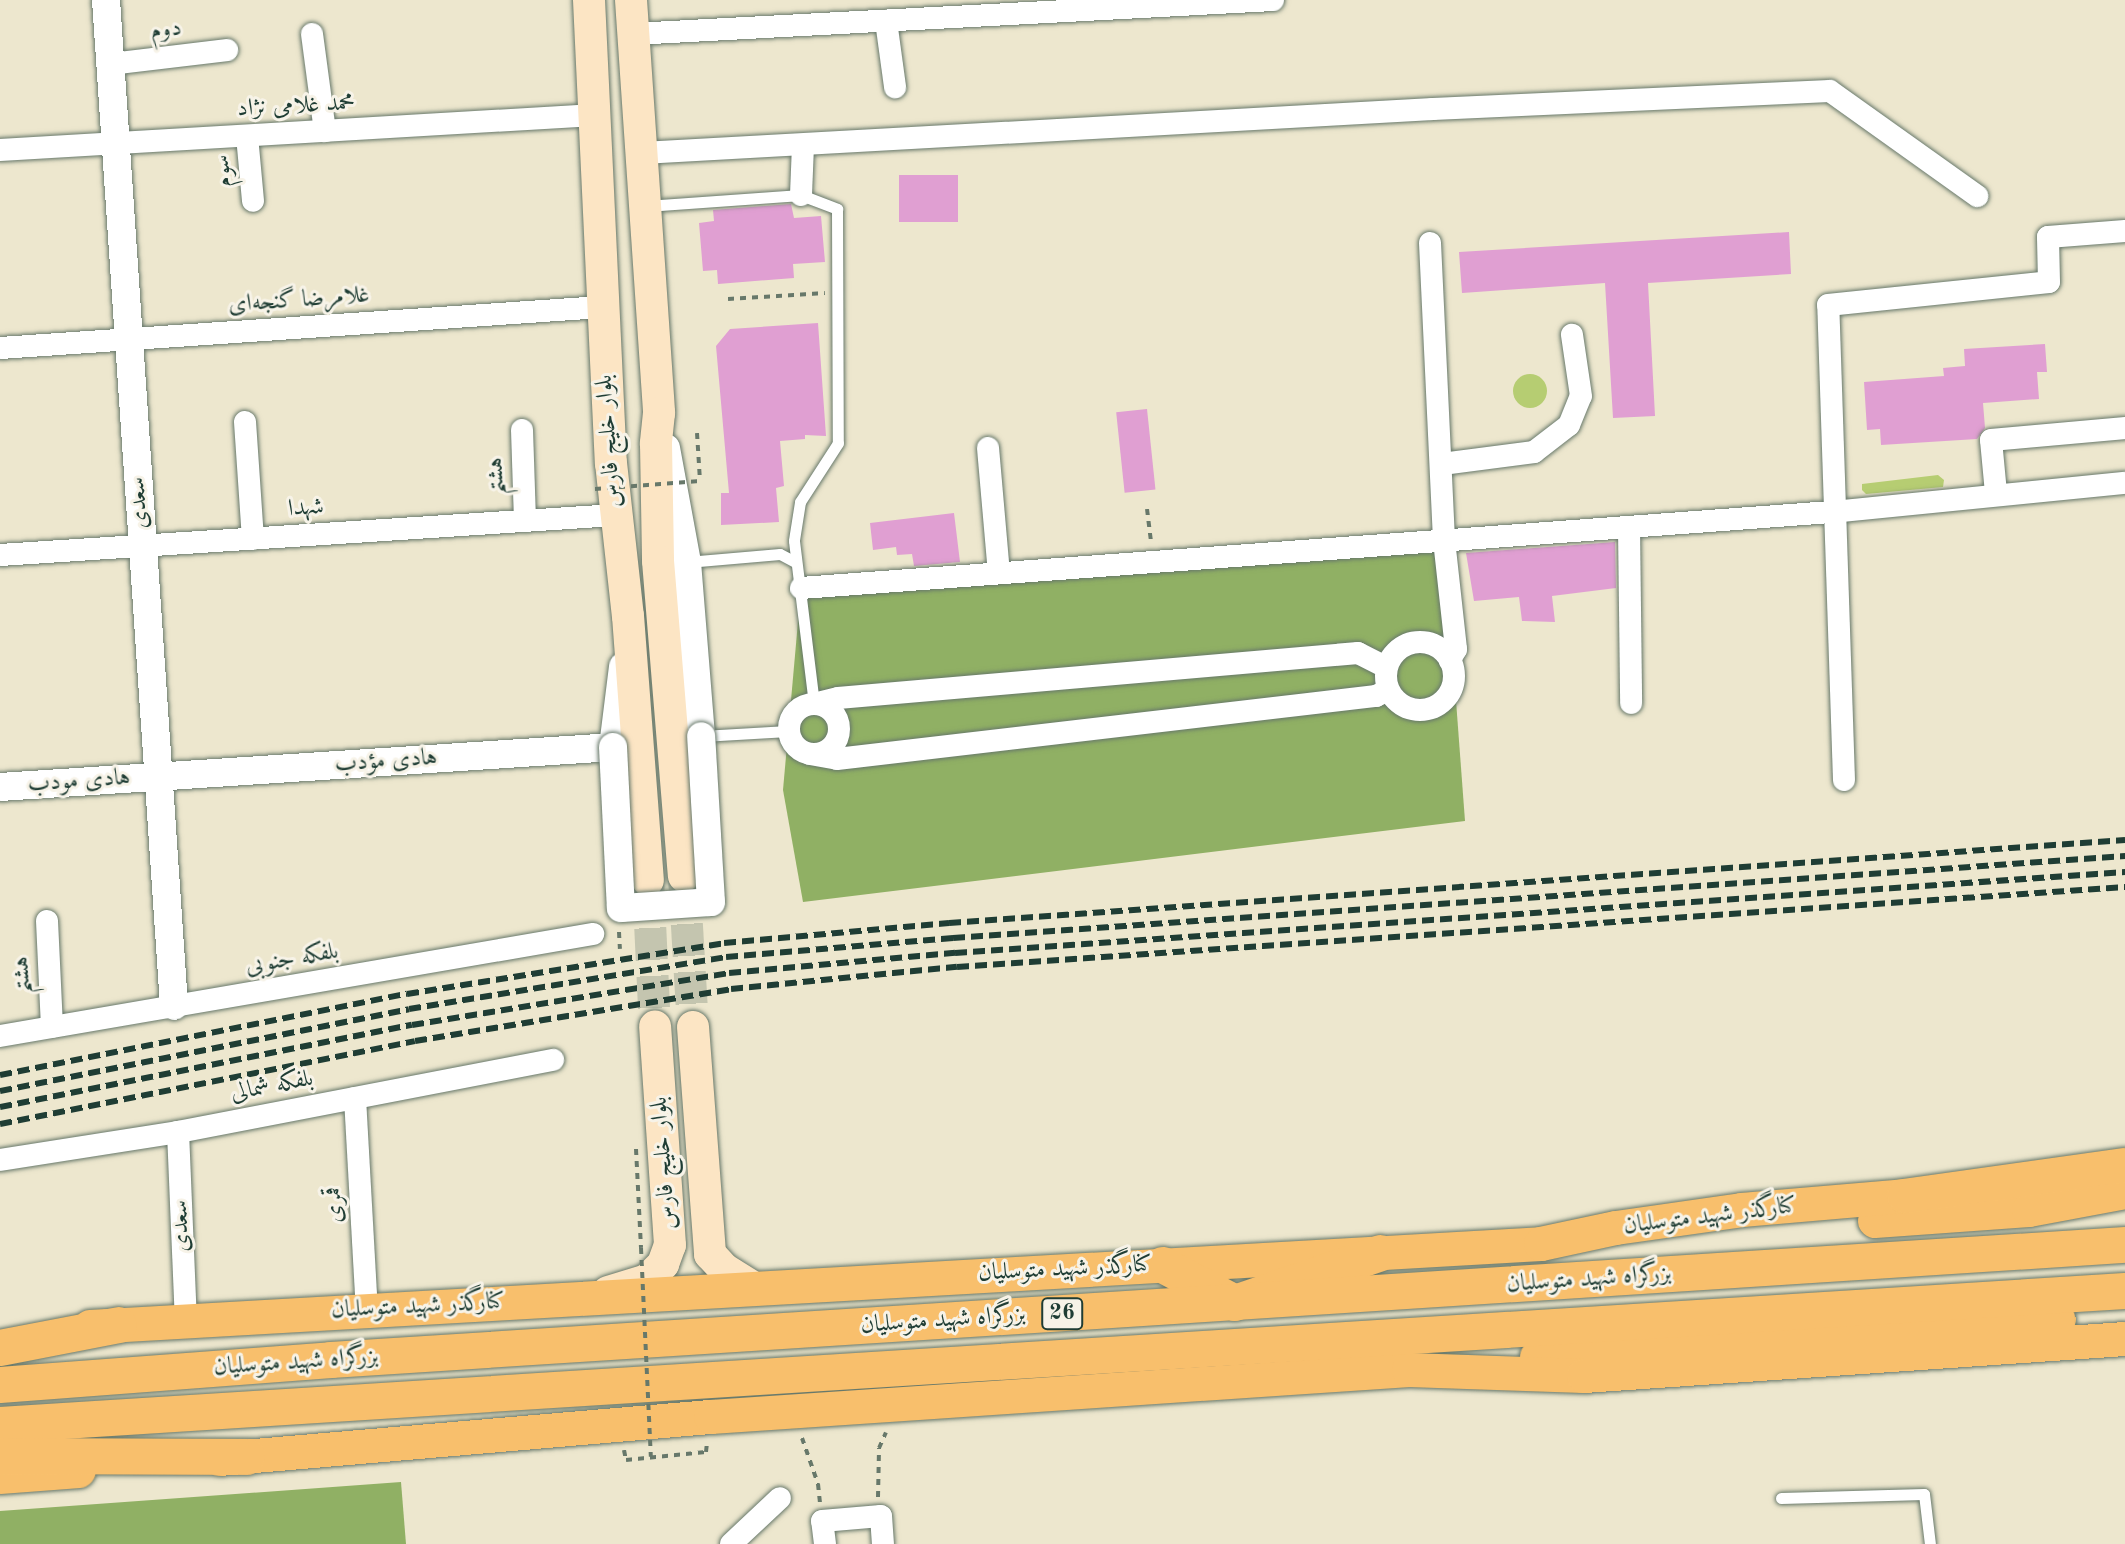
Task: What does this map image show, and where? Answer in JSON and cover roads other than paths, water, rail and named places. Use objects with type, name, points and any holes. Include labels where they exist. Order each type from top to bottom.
[{"type":"highway","name":"بزرگراه شهید متوسلیان","points":[[0,1385],[2125,1245]]},
{"type":"highway","points":[[1163,1265],[1235,1303],[1381,1253]]},
{"type":"highway","name":"بزرگراه شهید متوسلیان","points":[[0,1425],[2125,1291]]},
{"type":"highway","points":[[0,1348],[119,1325]]},
{"type":"highway","points":[[0,1456],[247,1457]]},
{"type":"main road","name":"بلوار خلیج فارس","points":[[589,0],[601,307],[615,515],[628,616],[648,880]]},
{"type":"main road","name":"بلوار خلیج فارس","points":[[631,0],[659,413],[656,444],[658,561],[684,876]]},
{"type":"main road","name":"بلوار خلیج فارس","points":[[590,1298],[647,1280],[663,1264],[670,1245],[655,1027]]},
{"type":"main road","name":"بلوار خلیج فارس","points":[[693,1027],[710,1254],[724,1269],[753,1287]]},
{"type":"main road","name":"کنارگذر شهید متوسلیان","points":[[0,1335],[186,1320],[1541,1244],[1616,1228],[1742,1210],[1904,1196],[2125,1165]]},
{"type":"main road","points":[[2029,1210],[2125,1192]]},
{"type":"main road","points":[[1541,1244],[2029,1210],[2125,1211]]},
{"type":"main road","points":[[0,1477],[788,1411],[1409,1370],[1595,1351],[1773,1339],[2123,1334]]},
{"type":"main road","points":[[1409,1370],[1584,1376],[2123,1334]]},
{"type":"street","name":"سعدی","points":[[106,0],[174,1006]]},
{"type":"street","points":[[633,34],[1182,2],[1273,0]]},
{"type":"street","points":[[886,21],[895,87]]},
{"type":"street","points":[[312,34],[325,131]]},
{"type":"street","name":"دوم","points":[[110,64],[227,50]]},
{"type":"street","points":[[642,153],[1433,109],[1830,91],[1977,196]]},
{"type":"street","name":"محمد غلامی نژاد","points":[[0,150],[595,115]]},
{"type":"street","name":"سوم","points":[[247,136],[253,201]]},
{"type":"street","points":[[801,195],[803,146]]},
{"type":"street","points":[[1844,780],[1832,512],[1828,305],[2049,282],[2048,237],[2125,231]]},
{"type":"street","points":[[1430,243],[1444,540],[1456,649],[1450,660]]},
{"type":"street","name":"غلامرضا گنجه‌ای","points":[[0,348],[601,307]]},
{"type":"street","points":[[1442,464],[1534,452],[1569,425],[1581,396],[1572,335]]},
{"type":"street","points":[[628,616],[613,747],[621,908],[711,902],[687,562],[659,413]]},
{"type":"street","points":[[245,422],[253,539]]},
{"type":"street","points":[[1996,493],[1991,440],[2125,428]]},
{"type":"street","name":"هشتم","points":[[522,430],[525,521]]},
{"type":"street","points":[[988,448],[999,573]]},
{"type":"street","points":[[801,588],[1832,512],[1996,493],[2125,483]]},
{"type":"street","name":"شهدا","points":[[0,555],[615,515]]},
{"type":"street","points":[[1629,527],[1631,703]]},
{"type":"street","points":[[1409,643],[1433,644],[1450,660],[1454,681],[1451,691],[1436,707],[1414,710],[1403,707],[1388,690],[1386,667],[1391,657],[1409,643]]},
{"type":"street","points":[[1386,667],[1358,653],[838,698],[793,714],[788,731],[795,746],[810,754],[837,759],[1376,696],[1388,690]]},
{"type":"street","points":[[810,754],[832,747],[838,732],[831,711],[814,704]]},
{"type":"street","name":"هادی مؤدب","points":[[158,777],[613,747]]},
{"type":"street","name":"هادی مودب","points":[[0,787],[158,777]]},
{"type":"street","name":"هشتم","points":[[47,921],[52,1027]]},
{"type":"street","name":"بلفکه جنوبی","points":[[0,1036],[593,934]]},
{"type":"street","name":"بلفکه شمالی","points":[[0,1160],[178,1132],[553,1060]]},
{"type":"street","name":"قمری","points":[[355,1098],[367,1310]]},
{"type":"street","name":"سعدی","points":[[178,1132],[186,1320]]},
{"type":"street","points":[[731,1544],[780,1498]]},
{"type":"street","points":[[825,1544],[822,1521],[881,1516],[883,1544]]},
{"type":"lane","points":[[645,206],[801,195],[837,209],[838,443],[800,502],[795,562],[801,588],[814,704]]},
{"type":"lane","points":[[687,562],[780,554],[795,562]]},
{"type":"lane","points":[[701,736],[788,731]]},
{"type":"lane","points":[[1781,1498],[1924,1494],[1930,1544]]},
{"type":"tunnel","points":[[684,876],[693,1027]]},
{"type":"tunnel","points":[[648,880],[655,1027]]},
{"type":"railway","points":[[0,1075],[407,994],[724,943],[949,923],[2125,840]]},
{"type":"railway","points":[[0,1091],[409,1009],[726,957],[953,938],[2125,856]]},
{"type":"railway","points":[[0,1107],[412,1025],[729,973],[955,953],[2125,872]]},
{"type":"railway","points":[[0,1124],[415,1041],[731,989],[957,967],[2125,887]]}]
